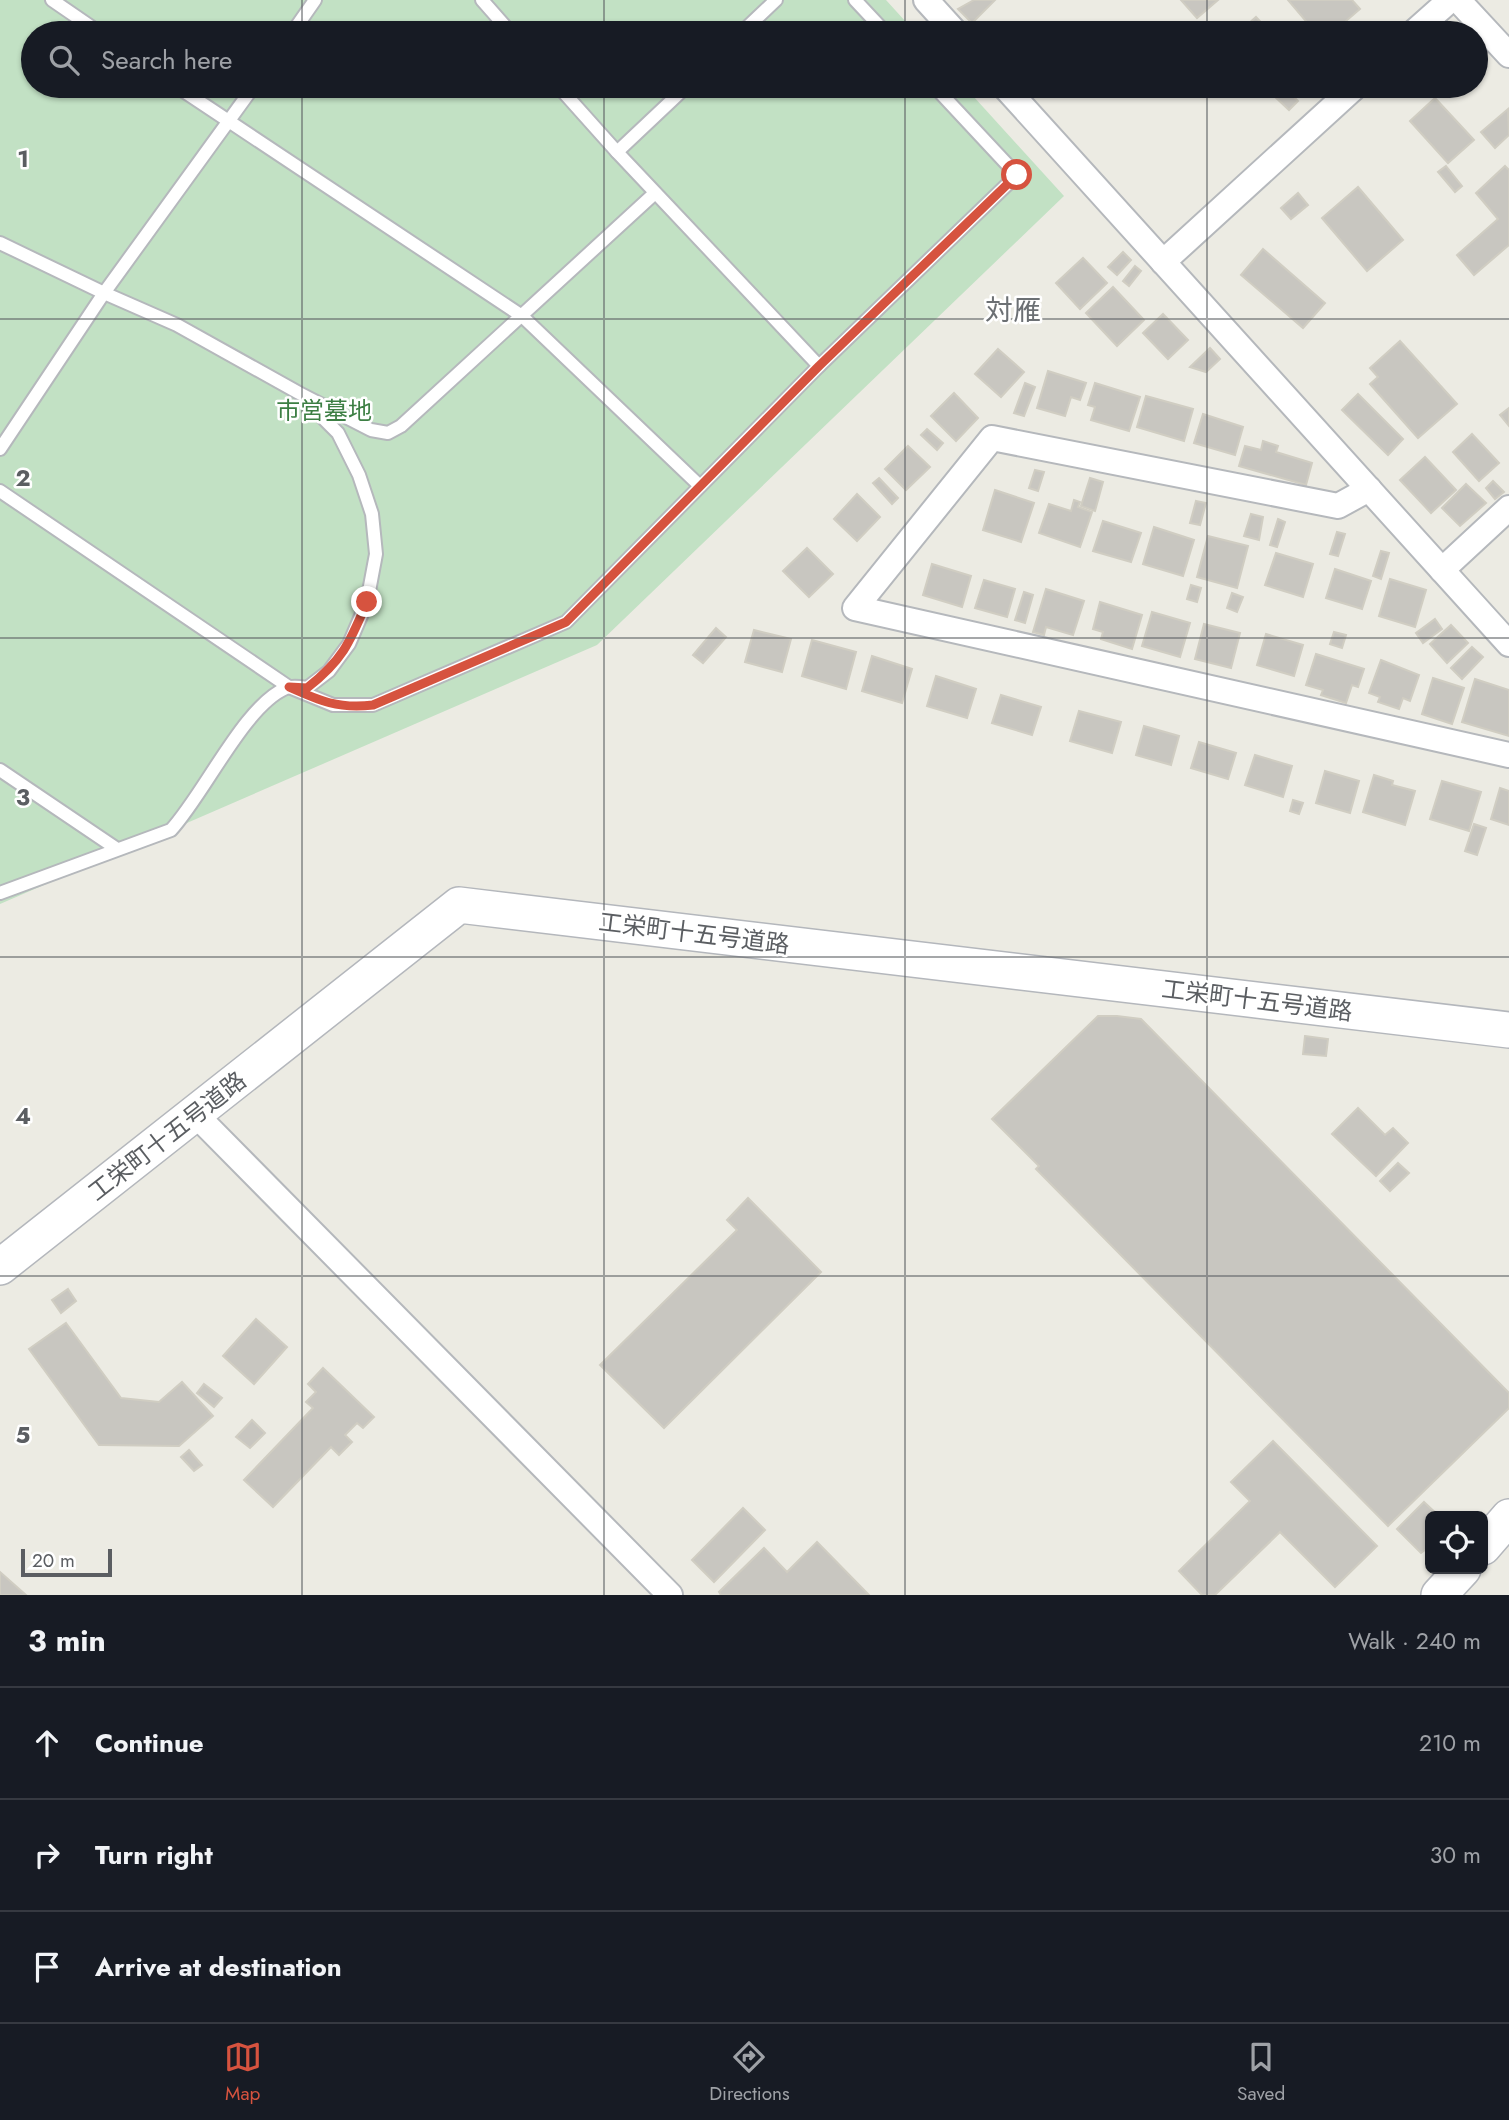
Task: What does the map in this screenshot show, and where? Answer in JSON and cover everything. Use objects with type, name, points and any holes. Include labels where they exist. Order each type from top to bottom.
[{"type":"street","points":[[926,0],[945,21]]},
{"type":"street","points":[[1426,21],[1450,0]]},
{"type":"street","points":[[1458,0],[1477,21]]},
{"type":"street","points":[[1488,32],[1509,55]]},
{"type":"street","points":[[1015,98],[1509,644]]},
{"type":"street","points":[[1163,262],[1343,98]]},
{"type":"street","points":[[1369,489],[1338,506],[992,438],[855,608],[1509,755]]},
{"type":"street","points":[[1442,570],[1509,508]]},
{"type":"street","name":"工栄町十五号道路","points":[[0,1267],[459,905],[1509,1030]]},
{"type":"street","points":[[194,1114],[670,1595]]},
{"type":"street","points":[[1488,1540],[1509,1517]]},
{"type":"street","points":[[1439,1595],[1458,1574]]},
{"type":"lane","points":[[52,0],[83,21]]},
{"type":"lane","points":[[300,21],[315,0]]},
{"type":"lane","points":[[482,0],[500,21]]},
{"type":"lane","points":[[754,21],[776,0]]},
{"type":"lane","points":[[855,0],[875,21]]},
{"type":"lane","points":[[193,98],[522,316],[700,486]]},
{"type":"lane","points":[[0,449],[104,293],[245,98]]},
{"type":"lane","points":[[569,98],[819,366]]},
{"type":"lane","points":[[617,152],[674,98]]},
{"type":"lane","points":[[0,491],[289,687],[333,705],[373,705],[566,622],[819,366],[1017,175],[945,98]]},
{"type":"lane","points":[[0,243],[177,325],[371,430],[388,433],[401,426],[655,193]]},
{"type":"lane","points":[[0,892],[172,830],[188,812],[252,714],[267,699],[289,687],[307,688],[329,671],[349,644],[367,602],[376,554],[372,514],[359,475],[338,433],[299,393]]},
{"type":"lane","points":[[0,770],[117,849]]},
{"type":"green space","name":"市営墓地","points":[[0,0],[886,0],[905,21],[21,21],[21,98],[975,98],[1064,196],[597,645],[0,904]]},
{"type":"building","points":[[974,0],[995,0],[974,21],[970,21],[958,9]]},
{"type":"building","points":[[1181,0],[1218,0],[1197,18]]},
{"type":"building","points":[[1288,0],[1352,0],[1360,9],[1346,21],[1306,21]]},
{"type":"building","points":[[1276,98],[1295,98],[1298,101],[1289,110]]},
{"type":"building","points":[[1435,98],[1474,140],[1448,163],[1410,121]]},
{"type":"building","points":[[1508,109],[1509,135],[1495,148],[1481,132]]},
{"type":"building","points":[[1446,166],[1462,186],[1455,192],[1438,172]]},
{"type":"building","points":[[1505,166],[1509,170],[1509,245],[1474,275],[1457,255],[1498,219],[1476,193]]},
{"type":"building","points":[[1358,187],[1403,240],[1367,271],[1322,218]]},
{"type":"building","points":[[1298,193],[1308,205],[1291,219],[1281,208]]},
{"type":"building","points":[[1263,249],[1325,303],[1303,328],[1241,275]]},
{"type":"building","points":[[1123,252],[1131,260],[1117,275],[1108,267]]},
{"type":"building","points":[[1083,258],[1107,283],[1080,309],[1056,283]]},
{"type":"building","points":[[1135,266],[1141,271],[1129,286],[1123,281]]},
{"type":"building","points":[[1113,287],[1144,320],[1117,346],[1086,313]]},
{"type":"building","points":[[1163,314],[1188,340],[1168,359],[1143,333]]},
{"type":"building","points":[[1400,341],[1457,404],[1418,438],[1370,384],[1378,377],[1370,368]]},
{"type":"building","points":[[1210,348],[1220,359],[1206,372],[1190,367]]},
{"type":"building","points":[[998,349],[1024,372],[1001,397],[975,374]]},
{"type":"building","points":[[1048,371],[1086,383],[1080,400],[1071,397],[1065,416],[1037,408]]},
{"type":"building","points":[[1025,383],[1035,387],[1024,416],[1014,413]]},
{"type":"building","points":[[1095,383],[1140,397],[1129,431],[1091,420],[1095,407],[1088,405]]},
{"type":"building","points":[[954,393],[978,418],[956,441],[931,416]]},
{"type":"building","points":[[1358,394],[1403,439],[1388,455],[1342,410]]},
{"type":"building","points":[[1146,396],[1193,409],[1184,441],[1137,427]]},
{"type":"building","points":[[1509,408],[1509,426],[1500,415]]},
{"type":"building","points":[[1203,414],[1243,427],[1235,455],[1194,443]]},
{"type":"building","points":[[927,429],[943,443],[937,450],[921,435]]},
{"type":"building","points":[[1472,434],[1499,463],[1479,481],[1453,452]]},
{"type":"building","points":[[1263,441],[1278,446],[1276,452],[1312,463],[1306,485],[1239,466],[1245,446],[1261,450]]},
{"type":"building","points":[[908,446],[930,467],[906,490],[885,469]]},
{"type":"building","points":[[1425,457],[1456,490],[1431,513],[1400,480]]},
{"type":"building","points":[[1035,470],[1044,472],[1038,491],[1029,488]]},
{"type":"building","points":[[879,478],[898,498],[892,504],[873,483]]},
{"type":"building","points":[[1090,478],[1103,482],[1095,511],[1081,506]]},
{"type":"building","points":[[1493,481],[1504,492],[1495,499],[1486,488]]},
{"type":"building","points":[[1466,484],[1486,503],[1460,526],[1442,508]]},
{"type":"building","points":[[995,490],[1034,503],[1021,542],[983,530]]},
{"type":"building","points":[[857,494],[880,517],[857,541],[834,519]]},
{"type":"building","points":[[1074,500],[1080,502],[1078,507],[1092,512],[1080,547],[1039,533],[1049,504],[1071,511]]},
{"type":"building","points":[[1196,501],[1206,503],[1200,525],[1190,523]]},
{"type":"building","points":[[1251,514],[1263,517],[1259,540],[1244,536]]},
{"type":"building","points":[[1278,519],[1285,522],[1277,547],[1270,545]]},
{"type":"building","points":[[1103,521],[1141,533],[1131,562],[1093,551]]},
{"type":"building","points":[[1154,527],[1194,540],[1183,576],[1143,564]]},
{"type":"building","points":[[1337,532],[1345,534],[1338,556],[1330,554]]},
{"type":"building","points":[[1208,536],[1248,546],[1237,588],[1197,577]]},
{"type":"building","points":[[807,548],[833,574],[809,597],[783,571]]},
{"type":"building","points":[[1381,551],[1389,553],[1381,579],[1373,576]]},
{"type":"building","points":[[1276,553],[1313,564],[1303,597],[1265,585]]},
{"type":"building","points":[[932,564],[971,576],[962,607],[923,595]]},
{"type":"building","points":[[1335,569],[1371,581],[1362,609],[1326,598]]},
{"type":"building","points":[[1390,579],[1426,590],[1415,627],[1379,616]]},
{"type":"building","points":[[984,580],[1015,589],[1007,617],[975,608]]},
{"type":"building","points":[[1191,585],[1201,588],[1197,602],[1187,599]]},
{"type":"building","points":[[1046,589],[1084,601],[1073,635],[1046,627],[1044,635],[1033,632]]},
{"type":"building","points":[[1024,592],[1033,595],[1025,623],[1015,620]]},
{"type":"building","points":[[1232,593],[1243,597],[1237,612],[1227,608]]},
{"type":"building","points":[[1100,602],[1142,615],[1132,649],[1101,639],[1103,632],[1093,629]]},
{"type":"building","points":[[1152,612],[1190,623],[1180,657],[1142,646]]},
{"type":"building","points":[[1435,619],[1442,629],[1423,643],[1416,633]]},
{"type":"building","points":[[1204,624],[1240,633],[1231,668],[1195,659]]},
{"type":"building","points":[[1451,625],[1468,643],[1447,663],[1430,644]]},
{"type":"building","points":[[716,628],[726,637],[703,663],[693,655]]},
{"type":"building","points":[[754,630],[791,639],[782,672],[745,662]]},
{"type":"building","points":[[1334,632],[1346,635],[1342,648],[1330,644]]},
{"type":"building","points":[[1266,634],[1303,645],[1294,676],[1257,665]]},
{"type":"building","points":[[812,640],[856,652],[846,689],[802,676]]},
{"type":"building","points":[[1472,647],[1483,657],[1462,679],[1451,668]]},
{"type":"building","points":[[1316,654],[1364,669],[1358,687],[1352,685],[1346,703],[1321,695],[1323,690],[1306,685]]},
{"type":"building","points":[[872,656],[912,669],[902,703],[862,691]]},
{"type":"building","points":[[1381,660],[1419,675],[1410,701],[1403,698],[1399,709],[1378,702],[1380,697],[1369,693]]},
{"type":"building","points":[[936,676],[976,689],[967,718],[927,706]]},
{"type":"building","points":[[1433,678],[1464,688],[1452,724],[1422,714]]},
{"type":"building","points":[[1475,679],[1509,690],[1509,736],[1462,722]]},
{"type":"building","points":[[1001,695],[1041,707],[1032,735],[992,723]]},
{"type":"building","points":[[1079,711],[1121,722],[1112,753],[1070,741]]},
{"type":"building","points":[[1144,726],[1179,736],[1171,765],[1136,755]]},
{"type":"building","points":[[1199,742],[1236,753],[1228,779],[1191,768]]},
{"type":"building","points":[[1255,755],[1292,766],[1283,797],[1245,785]]},
{"type":"building","points":[[1325,771],[1359,781],[1350,813],[1316,803]]},
{"type":"building","points":[[1374,775],[1393,781],[1392,785],[1415,791],[1405,825],[1363,812]]},
{"type":"building","points":[[1442,781],[1481,792],[1469,831],[1430,819]]},
{"type":"building","points":[[1500,788],[1509,791],[1509,825],[1491,819]]},
{"type":"building","points":[[1293,800],[1303,803],[1299,814],[1290,811]]},
{"type":"building","points":[[1474,824],[1486,828],[1477,855],[1465,851]]},
{"type":"building","points":[[1098,1016],[1141,1019],[1509,1393],[1509,1408],[1388,1526],[1036,1169],[1039,1166],[992,1119]]},
{"type":"building","points":[[1305,1036],[1328,1039],[1326,1056],[1303,1054]]},
{"type":"building","points":[[1358,1108],[1385,1135],[1393,1128],[1408,1143],[1376,1176],[1332,1134]]},
{"type":"building","points":[[1398,1163],[1409,1173],[1390,1191],[1380,1181]]},
{"type":"building","points":[[748,1198],[821,1272],[664,1428],[600,1365],[737,1230],[727,1220]]},
{"type":"building","points":[[68,1289],[76,1301],[61,1313],[52,1300]]},
{"type":"building","points":[[256,1319],[287,1347],[254,1384],[223,1356]]},
{"type":"building","points":[[66,1323],[121,1398],[159,1402],[182,1382],[213,1416],[179,1446],[99,1445],[29,1349]]},
{"type":"building","points":[[323,1368],[374,1417],[363,1428],[357,1423],[345,1435],[352,1442],[339,1455],[331,1447],[273,1507],[244,1480],[313,1408],[306,1402],[316,1392],[308,1384]]},
{"type":"building","points":[[204,1384],[222,1398],[214,1407],[197,1393]]},
{"type":"building","points":[[252,1420],[265,1433],[250,1448],[236,1437]]},
{"type":"building","points":[[1273,1441],[1377,1546],[1335,1587],[1280,1532],[1215,1595],[1202,1595],[1179,1571],[1250,1501],[1231,1482]]},
{"type":"building","points":[[189,1450],[202,1465],[194,1471],[181,1457]]},
{"type":"building","points":[[1424,1502],[1434,1511],[1425,1511],[1425,1550],[1421,1553],[1397,1529]]},
{"type":"building","points":[[743,1508],[765,1530],[714,1582],[692,1560]]},
{"type":"building","points":[[817,1542],[869,1595],[721,1595],[719,1592],[764,1548],[787,1572]]},
{"type":"building","points":[[0,1572],[26,1595],[0,1595]]},
{"type":"district","name":"対雁","points":[[1013,310]]},
{"type":"route","points":[[367,602],[349,644],[329,671],[307,688],[289,687],[333,705],[373,705],[566,622],[819,366],[1017,175]]}]
